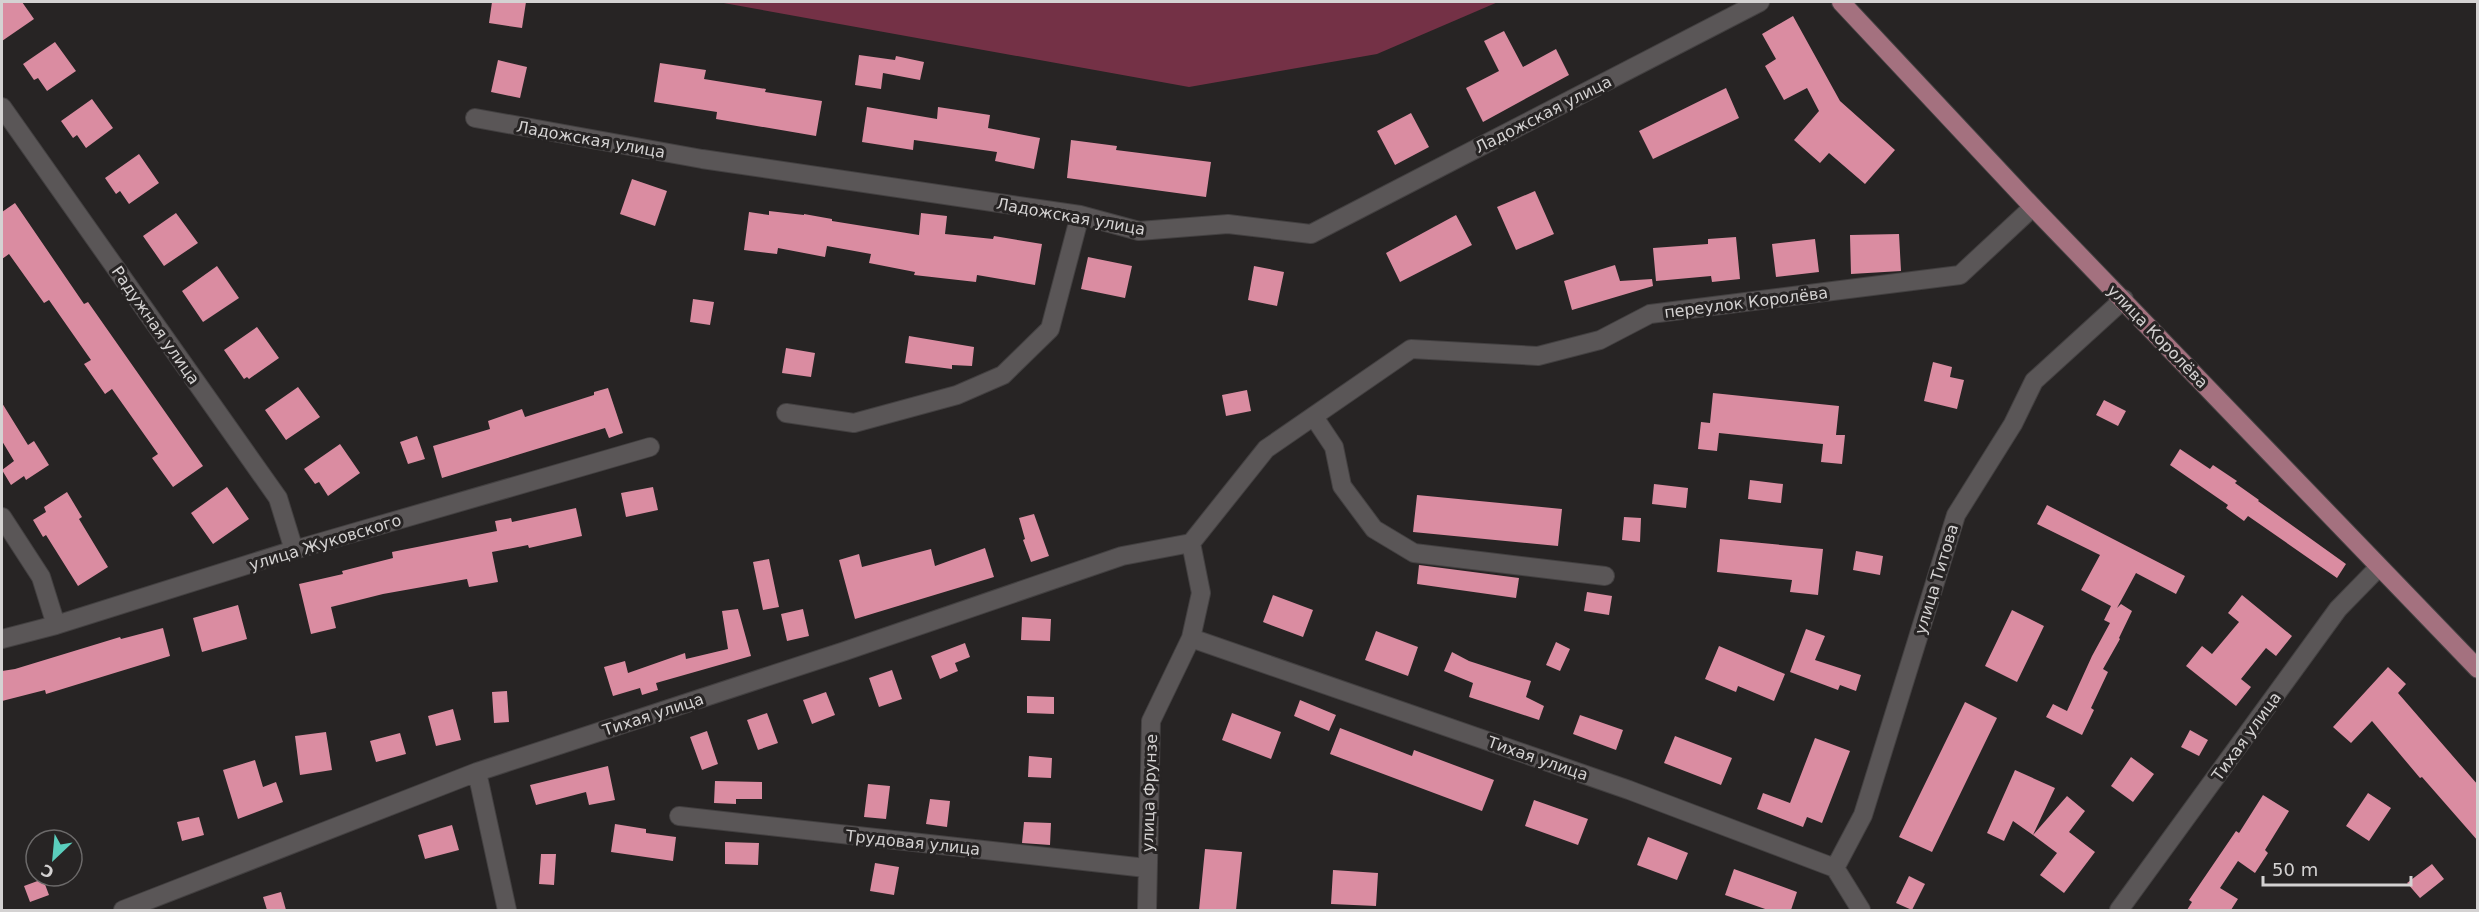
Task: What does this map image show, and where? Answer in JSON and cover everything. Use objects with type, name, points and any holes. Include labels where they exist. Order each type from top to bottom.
[{"type":"main road","name":"улица Королёва","points":[[1840,2],[2033,207],[2478,669]]},
{"type":"street","name":"Ладожская улица","points":[[476,118],[702,159],[1080,216],[1139,231],[1228,224],[1311,234],[1760,2]]},
{"type":"street","name":"Радужная улица","points":[[2,107],[278,498],[294,550]]},
{"type":"street","name":"переулок Королёва","points":[[1191,543],[1266,450],[1411,349],[1538,356],[1600,340],[1650,314],[1960,275],[2033,207]]},
{"type":"street","points":[[786,413],[854,423],[957,395],[1003,375],[1050,328],[1080,216]]},
{"type":"street","name":"улица Титова","points":[[1835,868],[1863,816],[1956,515],[2013,424],[2034,381],[2124,299]]},
{"type":"street","points":[[1314,417],[1334,447],[1342,486],[1348,495],[1374,529],[1414,553],[1605,576]]},
{"type":"street","name":"улица Жуковского","points":[[2,639],[56,625],[294,550],[650,447]]},
{"type":"street","points":[[2,517],[41,577],[56,625]]},
{"type":"street","name":"Тихая улица","points":[[123,910],[477,772],[845,651],[1122,556],[1191,543]]},
{"type":"street","name":"улица Фрунзе","points":[[1147,910],[1146,868],[1150,826],[1151,721],[1191,638],[1201,593],[1191,543]]},
{"type":"street","name":"Тихая улица","points":[[2119,910],[2338,609],[2379,567]]},
{"type":"street","name":"Тихая улица","points":[[1191,638],[1629,790],[1835,868]]},
{"type":"street","points":[[477,772],[507,910]]},
{"type":"street","name":"Трудовая улица","points":[[679,816],[1146,868]]},
{"type":"street","points":[[1835,868],[1861,910]]},
{"type":"shaded area","points":[[718,2],[1498,2],[1377,54],[1189,87]]},
{"type":"building","points":[[2,2],[22,2],[34,19],[2,41]]},
{"type":"building","points":[[492,2],[526,2],[522,28],[489,23]]},
{"type":"building","points":[[1793,16],[1840,101],[1895,150],[1865,184],[1829,153],[1820,163],[1794,140],[1819,111],[1807,88],[1784,100],[1765,66],[1776,59],[1762,34]]},
{"type":"building","points":[[1504,31],[1523,67],[1556,49],[1569,75],[1483,122],[1466,88],[1499,71],[1484,41]]},
{"type":"building","points":[[55,42],[76,71],[47,91],[38,78],[34,80],[23,64]]},
{"type":"building","points":[[859,55],[895,60],[896,56],[924,62],[920,80],[883,73],[881,89],[855,85]]},
{"type":"building","points":[[498,60],[527,67],[520,98],[491,92]]},
{"type":"building","points":[[660,63],[706,70],[704,79],[822,101],[816,136],[716,119],[717,112],[654,102]]},
{"type":"building","points":[[1726,88],[1739,118],[1653,159],[1639,131]]},
{"type":"building","points":[[92,99],[113,128],[86,148],[77,135],[73,138],[61,121]]},
{"type":"building","points":[[867,107],[937,119],[938,107],[990,115],[988,128],[1040,138],[1034,169],[995,161],[997,152],[914,140],[913,150],[862,142]]},
{"type":"building","points":[[1411,113],[1429,147],[1395,165],[1377,131]]},
{"type":"building","points":[[1071,140],[1117,146],[1116,150],[1211,162],[1206,197],[1067,178]]},
{"type":"building","points":[[139,154],[159,183],[129,204],[120,191],[116,194],[105,178]]},
{"type":"building","points":[[632,179],[667,191],[655,226],[620,214]]},
{"type":"building","points":[[1535,191],[1554,234],[1516,250],[1497,207]]},
{"type":"building","points":[[15,203],[84,304],[88,302],[203,466],[173,487],[152,458],[158,454],[112,389],[105,394],[84,364],[91,360],[49,300],[44,303],[9,254],[2,259],[2,212]]},
{"type":"building","points":[[769,211],[804,214],[832,219],[832,221],[919,235],[921,213],[947,216],[945,234],[993,239],[994,236],[1042,244],[1035,285],[977,275],[976,282],[914,275],[915,272],[869,263],[871,254],[827,246],[825,257],[778,248],[777,254],[744,250],[749,212],[769,215]]},
{"type":"building","points":[[176,213],[198,243],[164,266],[143,236]]},
{"type":"building","points":[[1456,215],[1472,245],[1400,282],[1386,253]]},
{"type":"building","points":[[1899,234],[1901,271],[1851,274],[1850,235]]},
{"type":"building","points":[[1736,237],[1740,279],[1712,282],[1711,276],[1656,281],[1653,248],[1708,244],[1708,239]]},
{"type":"building","points":[[1815,239],[1819,272],[1776,277],[1772,244]]},
{"type":"building","points":[[1088,257],[1132,266],[1125,298],[1081,289]]},
{"type":"building","points":[[1615,265],[1620,281],[1652,279],[1653,286],[1572,310],[1564,281]]},
{"type":"building","points":[[217,266],[239,298],[203,322],[182,291]]},
{"type":"building","points":[[1254,266],[1284,272],[1277,306],[1248,300]]},
{"type":"building","points":[[693,299],[714,302],[710,325],[690,322]]},
{"type":"building","points":[[257,327],[279,358],[249,379],[247,377],[244,379],[224,350]]},
{"type":"building","points":[[909,336],[974,347],[972,366],[952,365],[952,369],[905,363]]},
{"type":"building","points":[[786,348],[815,353],[811,377],[782,373]]},
{"type":"building","points":[[1933,362],[1952,367],[1950,377],[1964,380],[1957,409],[1924,401]]},
{"type":"building","points":[[298,387],[320,417],[286,440],[265,410]]},
{"type":"building","points":[[608,388],[623,433],[609,438],[605,428],[442,478],[433,446],[490,429],[488,421],[522,409],[525,417],[594,395],[594,392]]},
{"type":"building","points":[[1247,390],[1251,411],[1226,416],[1222,395]]},
{"type":"building","points":[[1713,393],[1839,406],[1836,435],[1845,435],[1842,464],[1821,462],[1823,444],[1719,433],[1717,451],[1698,449],[1701,422],[1710,423]]},
{"type":"building","points":[[2104,400],[2126,411],[2118,426],[2096,415]]},
{"type":"building","points":[[2,403],[28,445],[34,441],[49,465],[26,480],[24,476],[11,485],[2,470],[14,461],[2,441]]},
{"type":"building","points":[[417,436],[425,459],[408,464],[400,442]]},
{"type":"building","points":[[340,444],[360,473],[328,496],[319,482],[315,484],[304,469]]},
{"type":"building","points":[[2180,449],[2210,469],[2213,465],[2237,481],[2235,483],[2258,501],[2346,564],[2337,578],[2248,516],[2244,521],[2226,508],[2228,505],[2170,465]]},
{"type":"building","points":[[1750,480],[1783,484],[1781,503],[1748,499]]},
{"type":"building","points":[[1654,484],[1688,488],[1686,508],[1652,504]]},
{"type":"building","points":[[227,487],[249,519],[213,544],[191,513]]},
{"type":"building","points":[[653,487],[658,510],[626,517],[621,493]]},
{"type":"building","points":[[67,492],[82,517],[79,519],[108,567],[78,586],[46,535],[43,537],[33,520],[46,512],[44,507]]},
{"type":"building","points":[[1417,495],[1562,509],[1558,546],[1413,532]]},
{"type":"building","points":[[2047,505],[2185,576],[2176,594],[2136,573],[2117,608],[2121,604],[2132,611],[2103,669],[2108,672],[2091,708],[2094,710],[2082,735],[2046,717],[2053,704],[2067,711],[2110,623],[2104,620],[2111,606],[2081,590],[2100,555],[2037,524]]},
{"type":"building","points":[[576,508],[582,536],[529,548],[528,545],[492,552],[498,582],[469,587],[467,579],[383,594],[331,607],[336,628],[311,634],[299,584],[343,574],[342,571],[393,558],[392,552],[497,531],[495,521],[511,518],[512,522]]},
{"type":"building","points":[[1034,514],[1049,556],[1031,562],[1023,540],[1025,539],[1019,518]]},
{"type":"building","points":[[1624,517],[1641,518],[1640,542],[1622,540]]},
{"type":"building","points":[[1720,539],[1823,549],[1818,595],[1790,592],[1792,580],[1717,572]]},
{"type":"building","points":[[985,548],[994,577],[855,619],[839,560],[859,554],[862,567],[931,549],[935,566]]},
{"type":"building","points":[[1856,551],[1883,556],[1880,575],[1853,570]]},
{"type":"building","points":[[769,559],[779,607],[763,610],[753,562]]},
{"type":"building","points":[[1419,565],[1519,578],[1516,598],[1417,584]]},
{"type":"building","points":[[1587,592],[1612,596],[1609,615],[1584,611]]},
{"type":"building","points":[[1273,595],[1313,610],[1303,637],[1263,622]]},
{"type":"building","points":[[2242,595],[2292,636],[2276,656],[2266,648],[2241,679],[2251,687],[2236,706],[2186,666],[2202,646],[2212,654],[2239,622],[2228,613]]},
{"type":"building","points":[[238,605],[247,639],[202,652],[193,618]]},
{"type":"building","points":[[738,609],[751,656],[656,683],[658,690],[642,695],[640,688],[613,696],[604,667],[625,661],[628,673],[685,653],[686,659],[728,649],[722,611]]},
{"type":"building","points":[[803,609],[809,636],[787,641],[781,614]]},
{"type":"building","points":[[2012,610],[2044,626],[2017,682],[1985,666]]},
{"type":"building","points":[[1022,617],[1051,619],[1050,641],[1021,640]]},
{"type":"building","points":[[163,628],[170,656],[46,694],[45,690],[2,701],[2,671],[120,637],[121,639]]},
{"type":"building","points":[[1806,629],[1825,636],[1815,660],[1861,675],[1856,691],[1840,685],[1838,690],[1790,672]]},
{"type":"building","points":[[1376,631],[1418,647],[1408,676],[1365,660]]},
{"type":"building","points":[[1556,642],[1570,649],[1560,671],[1546,665]]},
{"type":"building","points":[[965,643],[970,657],[955,663],[958,671],[940,679],[931,656]]},
{"type":"building","points":[[1719,646],[1785,674],[1774,701],[1738,686],[1736,692],[1705,679]]},
{"type":"building","points":[[1452,652],[1469,661],[1531,681],[1526,697],[1544,706],[1539,720],[1469,697],[1473,683],[1444,671]]},
{"type":"building","points":[[2388,667],[2406,684],[2398,693],[2478,785],[2478,841],[2372,721],[2351,743],[2333,727]]},
{"type":"building","points":[[892,670],[902,699],[879,707],[869,678]]},
{"type":"building","points":[[507,691],[509,722],[494,723],[492,692]]},
{"type":"building","points":[[826,692],[835,715],[812,724],[803,700]]},
{"type":"building","points":[[1027,696],[1054,697],[1054,714],[1027,713]]},
{"type":"building","points":[[1300,700],[1336,715],[1329,731],[1294,716]]},
{"type":"building","points":[[1965,702],[1997,718],[1932,852],[1899,837]]},
{"type":"building","points":[[453,709],[461,740],[436,746],[428,716]]},
{"type":"building","points":[[767,713],[778,743],[758,750],[747,720]]},
{"type":"building","points":[[1232,713],[1281,732],[1271,759],[1222,740]]},
{"type":"building","points":[[1580,715],[1623,730],[1616,750],[1573,734]]},
{"type":"building","points":[[1340,728],[1412,756],[1414,750],[1494,780],[1482,811],[1330,754]]},
{"type":"building","points":[[2190,730],[2208,740],[2199,756],[2181,747]]},
{"type":"building","points":[[707,731],[718,764],[702,770],[690,737]]},
{"type":"building","points":[[326,732],[332,770],[300,775],[295,736]]},
{"type":"building","points":[[400,733],[406,754],[376,762],[370,741]]},
{"type":"building","points":[[1675,736],[1732,758],[1721,785],[1664,763]]},
{"type":"building","points":[[1815,738],[1850,751],[1822,823],[1807,817],[1803,827],[1757,809],[1763,793],[1790,803]]},
{"type":"building","points":[[1029,756],[1052,758],[1051,778],[1028,777]]},
{"type":"building","points":[[2131,757],[2154,774],[2133,802],[2111,786]]},
{"type":"building","points":[[255,760],[263,787],[276,782],[283,802],[238,819],[223,770]]},
{"type":"building","points":[[608,766],[615,800],[589,805],[586,792],[536,805],[530,785]]},
{"type":"building","points":[[2015,770],[2055,788],[2033,835],[2013,821],[2004,841],[1987,833]]},
{"type":"building","points":[[715,781],[762,782],[762,799],[736,799],[736,804],[714,803]]},
{"type":"building","points":[[868,784],[890,786],[886,819],[864,817]]},
{"type":"building","points":[[2368,793],[2391,808],[2369,841],[2346,826]]},
{"type":"building","points":[[2263,795],[2289,811],[2265,850],[2268,853],[2255,873],[2238,861],[2220,888],[2238,899],[2231,910],[2187,910],[2192,902],[2189,900],[2236,831],[2239,833]]},
{"type":"building","points":[[2067,796],[2085,811],[2069,832],[2095,852],[2064,893],[2040,875],[2057,853],[2033,835]]},
{"type":"building","points":[[930,799],[950,801],[947,827],[926,824]]},
{"type":"building","points":[[1534,800],[1588,819],[1578,845],[1525,826]]},
{"type":"building","points":[[199,817],[204,835],[182,841],[177,822]]},
{"type":"building","points":[[1024,822],[1051,823],[1050,845],[1022,843]]},
{"type":"building","points":[[615,824],[646,829],[646,833],[676,837],[673,861],[611,852]]},
{"type":"building","points":[[452,825],[459,850],[425,859],[418,835]]},
{"type":"building","points":[[1648,837],[1688,853],[1677,880],[1637,865]]},
{"type":"building","points":[[725,842],[759,843],[758,865],[725,864]]},
{"type":"building","points":[[1205,849],[1242,852],[1236,910],[1199,910]]},
{"type":"building","points":[[541,854],[556,854],[554,885],[539,884]]},
{"type":"building","points":[[875,863],[899,867],[894,895],[870,891]]},
{"type":"building","points":[[2432,864],[2444,879],[2420,898],[2407,883]]},
{"type":"building","points":[[1734,869],[1797,892],[1791,910],[1768,910],[1725,895]]},
{"type":"building","points":[[1333,870],[1378,873],[1376,906],[1331,904]]},
{"type":"building","points":[[1909,876],[1925,884],[1912,910],[1896,903]]},
{"type":"building","points":[[25,888],[46,888],[49,895],[30,902]]},
{"type":"building","points":[[281,892],[286,910],[267,910],[263,897]]}]
